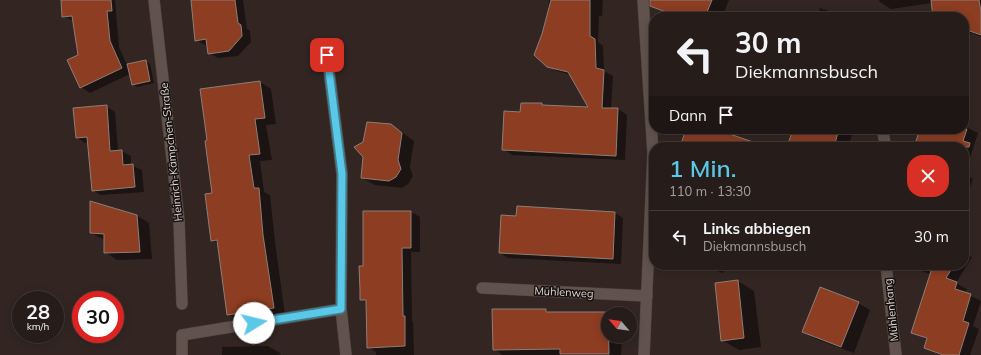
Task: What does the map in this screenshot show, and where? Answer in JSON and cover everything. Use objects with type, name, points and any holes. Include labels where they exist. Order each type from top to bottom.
[{"type":"street","name":"Heinrich-Kämpchen-Straße","points":[[154,0],[179,221],[182,304]]},
{"type":"street","points":[[643,0],[649,102]]},
{"type":"street","points":[[327,55],[342,174],[341,309],[346,355]]},
{"type":"street","points":[[644,355],[649,239]]},
{"type":"street","name":"Mühlenhang","points":[[887,270],[896,355]]},
{"type":"street","name":"Mühlenweg","points":[[482,288],[647,296]]},
{"type":"street","points":[[182,355],[182,335],[341,309]]},
{"type":"building","points":[[61,0],[111,0],[112,11],[107,11],[110,41],[122,68],[80,88],[67,60],[78,55],[72,16],[62,17]]},
{"type":"building","points":[[191,0],[235,0],[238,23],[241,25],[242,36],[229,51],[208,54],[206,39],[195,41]]},
{"type":"building","points":[[551,0],[590,0],[590,36],[595,39],[596,68],[604,70],[602,108],[618,108],[616,156],[502,150],[504,111],[520,112],[521,103],[542,103],[542,105],[588,107],[568,72],[547,67],[534,55],[542,34]]},
{"type":"building","points":[[650,0],[712,0],[707,12],[666,12],[650,6]]},
{"type":"building","points":[[931,0],[979,0],[981,12],[981,35],[969,31],[969,12],[932,12]]},
{"type":"building","points":[[146,60],[150,81],[132,85],[127,64]]},
{"type":"building","points":[[260,81],[265,118],[255,119],[260,154],[249,155],[254,188],[259,188],[263,235],[274,308],[227,315],[217,240],[211,241],[205,194],[212,193],[200,89]]},
{"type":"building","points":[[107,105],[110,151],[122,150],[123,165],[133,164],[135,187],[92,191],[87,137],[76,138],[73,108]]},
{"type":"building","points":[[367,122],[391,124],[402,133],[398,160],[401,169],[396,177],[389,181],[361,178],[363,157],[354,147],[363,142]]},
{"type":"building","points":[[684,134],[730,134],[753,142],[682,142]]},
{"type":"building","points":[[791,134],[838,134],[835,142],[789,142]]},
{"type":"building","points":[[918,134],[965,134],[963,141],[966,142],[916,142]]},
{"type":"building","points":[[90,201],[137,215],[140,252],[104,253],[104,234],[90,233]]},
{"type":"building","points":[[517,206],[615,212],[613,259],[499,253],[501,215],[516,216]]},
{"type":"building","points":[[363,211],[411,211],[411,248],[402,248],[405,346],[367,348],[366,300],[360,300],[359,266],[363,266]]},
{"type":"building","points":[[931,270],[951,270],[946,278],[957,282],[955,289],[971,294],[963,321],[969,323],[959,355],[943,355],[924,348],[927,338],[911,333]]},
{"type":"building","points":[[738,280],[744,338],[721,341],[715,283]]},
{"type":"building","points":[[820,287],[859,302],[841,347],[802,332]]},
{"type":"building","points":[[492,309],[546,309],[546,312],[601,312],[601,343],[609,343],[609,354],[560,354],[560,349],[493,350]]},
{"type":"route","points":[[254,323],[341,309],[342,174],[327,55]]}]
